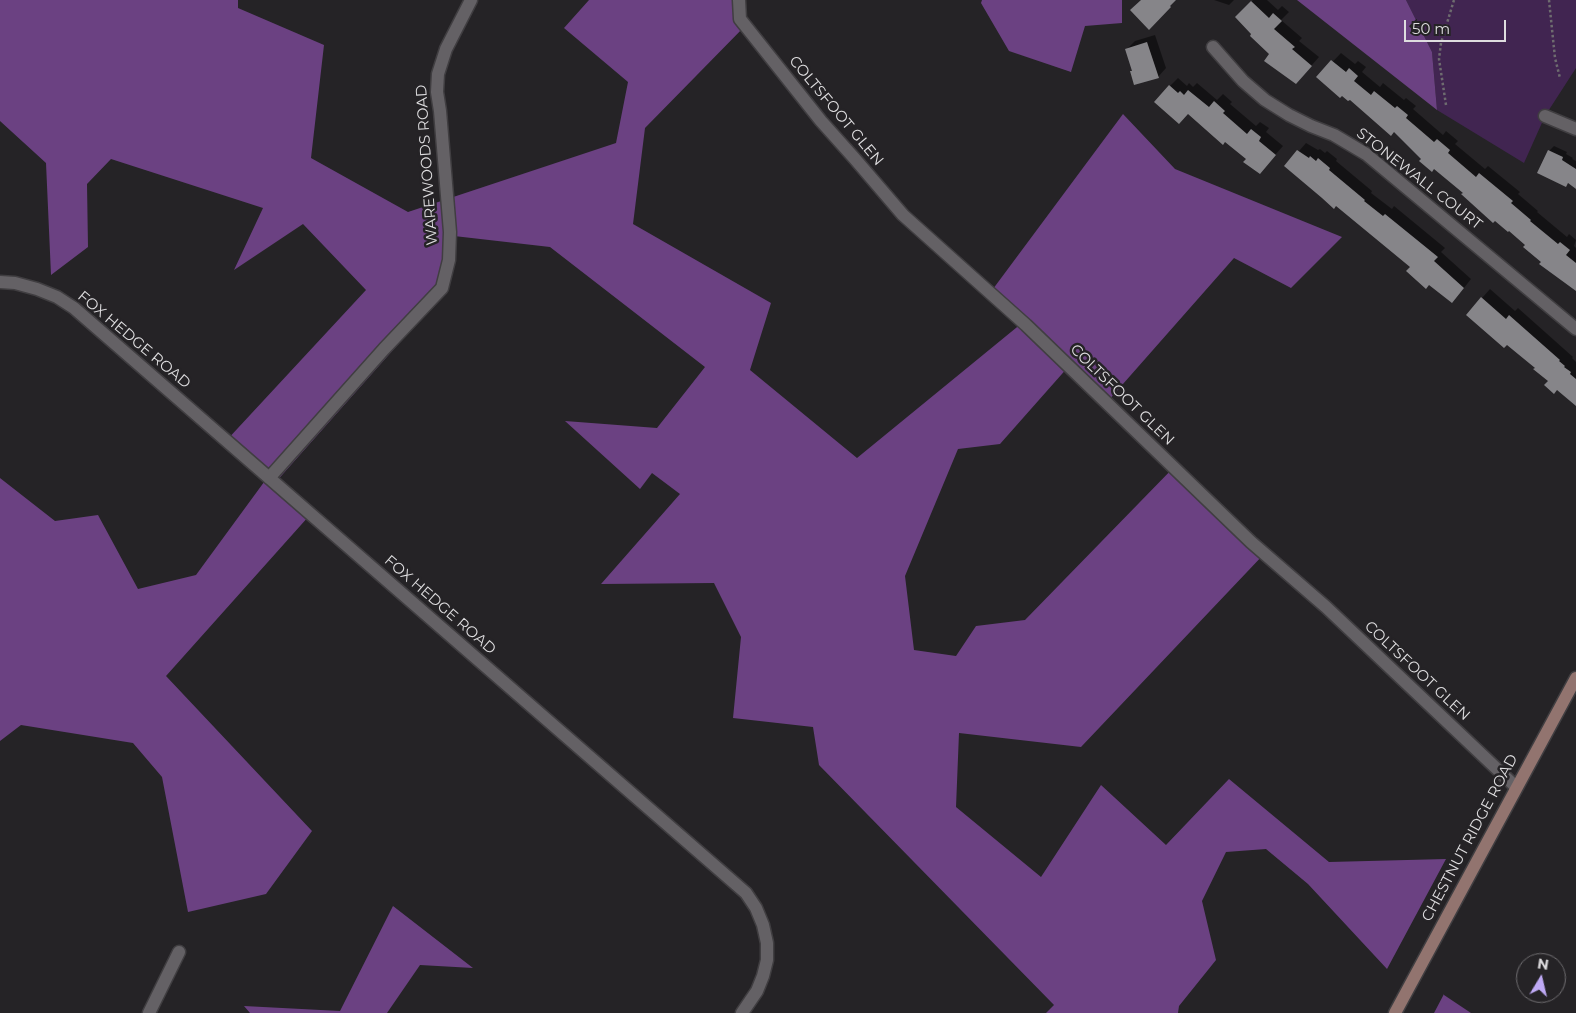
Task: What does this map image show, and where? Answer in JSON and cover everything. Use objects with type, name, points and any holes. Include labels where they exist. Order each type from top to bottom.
[{"type":"main road","name":"CHESTNUT RIDGE ROAD","points":[[1395,1013],[1576,678]]},
{"type":"street","name":"WAREWOODS ROAD","points":[[269,478],[384,349],[442,288],[449,260],[450,232],[437,92],[438,74],[446,49],[471,0]]},
{"type":"street","name":"COLTSFOOT GLEN","points":[[739,0],[740,18],[821,121],[903,215],[1026,325],[1251,542],[1326,607],[1516,787]]},
{"type":"street","name":"STONEWALL COURT","points":[[1213,47],[1243,81],[1265,100],[1289,116],[1334,135],[1366,154],[1576,329]]},
{"type":"street","points":[[1545,116],[1576,129]]},
{"type":"street","name":"FOX HEDGE ROAD","points":[[0,282],[37,288],[57,297],[74,308],[746,894],[756,908],[764,925],[767,960],[757,991],[742,1013]]},
{"type":"street","points":[[149,1013],[179,952]]},
{"type":"path","points":[[1446,105],[1439,59],[1441,43],[1454,0]]},
{"type":"path","points":[[1549,0],[1555,58],[1560,78]]},
{"type":"shaded area","points":[[0,0],[238,0],[238,8],[324,45],[311,158],[408,212],[616,143],[628,82],[564,28],[589,0],[741,0],[747,24],[645,128],[633,224],[771,303],[750,370],[857,458],[1022,323],[990,293],[1123,114],[1175,169],[1342,237],[1291,288],[1234,258],[1108,401],[1069,366],[1000,444],[958,449],[905,576],[914,650],[956,656],[976,626],[1025,620],[1177,464],[1265,553],[1081,747],[959,733],[956,807],[1041,877],[1101,785],[1166,845],[1229,779],[1329,862],[1446,859],[1387,969],[1308,884],[1266,849],[1226,852],[1202,901],[1216,960],[1179,1006],[1178,1013],[1046,1013],[1054,1005],[819,765],[813,727],[733,718],[741,637],[714,583],[601,584],[680,494],[652,473],[640,489],[565,421],[657,428],[705,367],[550,247],[454,236],[433,305],[274,484],[309,516],[166,676],[312,831],[266,894],[188,912],[162,777],[133,743],[21,725],[0,741],[0,478],[55,521],[98,515],[138,589],[196,575],[267,478],[225,442],[366,290],[303,224],[234,270],[263,208],[111,159],[87,184],[88,247],[51,275],[46,163],[0,121]]},
{"type":"shaded area","points":[[982,0],[1122,0],[1122,23],[1085,26],[1071,72],[1009,51],[981,3]]},
{"type":"shaded area","points":[[1297,0],[1406,0],[1432,52],[1437,110]]},
{"type":"shaded area","points":[[1406,0],[1576,0],[1576,68],[1545,116],[1524,163],[1437,110],[1432,52]]},
{"type":"shaded area","points":[[393,906],[473,968],[420,965],[387,1013],[250,1013],[244,1006],[340,1011]]},
{"type":"shaded area","points":[[1444,995],[1471,1013],[1434,1013]]},
{"type":"building","points":[[1141,0],[1176,0],[1149,30],[1130,10]]},
{"type":"building","points":[[1251,1],[1269,18],[1273,13],[1282,21],[1274,29],[1295,47],[1292,49],[1312,66],[1296,84],[1264,61],[1269,54],[1250,36],[1251,34],[1235,17]]},
{"type":"building","points":[[1147,42],[1159,78],[1134,85],[1125,49]]},
{"type":"building","points":[[1331,60],[1346,72],[1349,68],[1358,76],[1354,81],[1371,95],[1374,91],[1395,108],[1397,106],[1408,115],[1406,118],[1434,142],[1437,139],[1450,150],[1448,153],[1476,177],[1479,173],[1513,201],[1511,203],[1530,221],[1558,244],[1560,242],[1570,250],[1566,255],[1576,263],[1576,291],[1539,264],[1541,262],[1523,247],[1525,245],[1509,231],[1495,221],[1493,223],[1461,194],[1463,193],[1434,169],[1432,172],[1419,161],[1421,159],[1394,132],[1391,136],[1350,100],[1348,101],[1342,96],[1340,98],[1316,77]]},
{"type":"building","points":[[1169,85],[1178,93],[1180,91],[1184,95],[1188,90],[1209,107],[1214,101],[1225,111],[1223,113],[1247,134],[1251,129],[1261,137],[1259,141],[1276,155],[1260,174],[1243,162],[1246,159],[1225,142],[1223,145],[1188,114],[1179,124],[1154,102]]},
{"type":"building","points":[[1297,150],[1316,161],[1318,158],[1364,201],[1383,216],[1385,214],[1438,257],[1434,261],[1464,288],[1452,303],[1429,285],[1426,289],[1406,271],[1410,267],[1336,206],[1334,209],[1284,166]]},
{"type":"building","points":[[1548,150],[1563,157],[1562,160],[1576,169],[1576,189],[1568,183],[1566,187],[1537,173]]},
{"type":"building","points":[[1481,297],[1506,319],[1509,315],[1571,372],[1570,374],[1576,379],[1576,406],[1557,390],[1554,394],[1544,385],[1548,381],[1533,369],[1535,368],[1507,345],[1504,348],[1466,315]]}]
